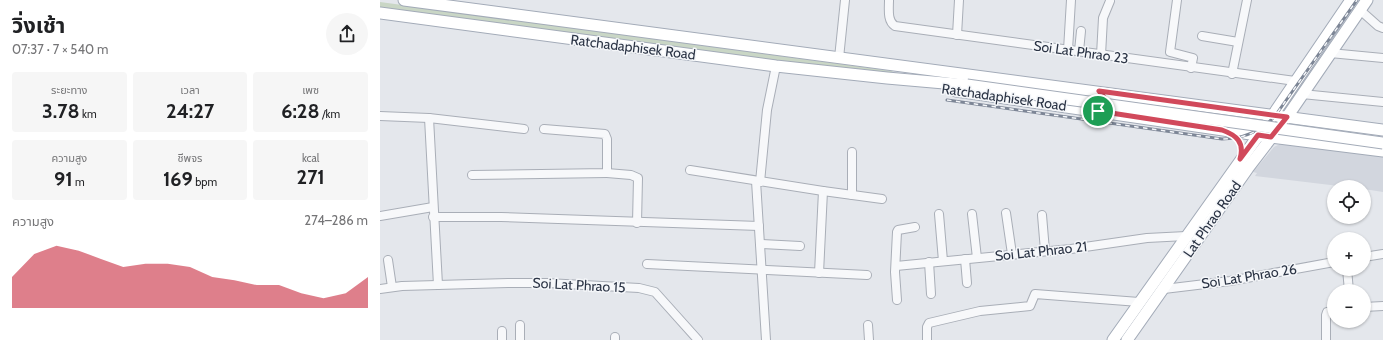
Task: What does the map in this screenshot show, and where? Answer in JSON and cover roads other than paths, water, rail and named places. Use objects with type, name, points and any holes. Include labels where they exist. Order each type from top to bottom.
[{"type":"main road","name":"Ratchadaphisek Road","points":[[404,0],[888,65],[1099,91],[1383,132]]},
{"type":"main road","name":"Lat Phrao Road","points":[[1112,340],[1240,159],[1273,115],[1351,0]]},
{"type":"main road","name":"Lat Phrao Road","points":[[1127,340],[1271,137],[1287,117],[1367,0]]},
{"type":"main road","name":"Ratchadaphisek Road","points":[[380,13],[776,66],[887,78],[968,82],[1383,136]]},
{"type":"main road","name":"Ratchadaphisek Road","points":[[888,65],[968,82],[1383,143]]},
{"type":"main road","name":"Ratchadaphisek Road","points":[[887,78],[927,87],[1142,117],[1222,130],[1383,150]]},
{"type":"main road","points":[[1098,111],[1105,109],[1106,100],[1099,91]]},
{"type":"main road","points":[[1142,117],[1153,114],[1155,106],[1148,98]]},
{"type":"main road","points":[[1222,130],[1237,137],[1240,141],[1242,147],[1240,159]]},
{"type":"main road","points":[[1383,132],[1379,137],[1378,143],[1383,150]]},
{"type":"street","points":[[839,58],[845,0]]},
{"type":"street","name":"Soi Lat Phrao 23","points":[[889,0],[891,24],[895,26],[1295,82]]},
{"type":"street","points":[[957,35],[959,0]]},
{"type":"street","points":[[1068,50],[1071,0]]},
{"type":"street","points":[[1177,0],[1170,50],[1171,53],[1192,58],[1191,68]]},
{"type":"street","points":[[1232,74],[1247,0]]},
{"type":"street","points":[[1101,54],[1103,18],[1110,1]]},
{"type":"street","points":[[1360,10],[1378,26],[1383,28]]},
{"type":"street","points":[[1079,51],[1081,30]]},
{"type":"street","points":[[1202,36],[1238,42]]},
{"type":"street","points":[[1330,54],[1383,58]]},
{"type":"street","points":[[766,340],[759,226],[758,182],[767,110],[776,66]]},
{"type":"street","points":[[1302,94],[1383,102]]},
{"type":"street","points":[[380,116],[429,118],[524,129]]},
{"type":"street","points":[[429,118],[433,217],[438,285]]},
{"type":"street","points":[[544,128],[605,134],[608,139],[607,173]]},
{"type":"street","points":[[852,152],[852,195]]},
{"type":"street","points":[[690,170],[758,182],[882,198]]},
{"type":"street","points":[[472,175],[607,173],[631,175],[638,178],[637,223]]},
{"type":"street","points":[[819,273],[824,191]]},
{"type":"street","points":[[380,216],[433,207]]},
{"type":"street","points":[[1006,213],[1012,254]]},
{"type":"street","points":[[939,214],[943,261]]},
{"type":"street","points":[[972,214],[976,258]]},
{"type":"street","points":[[1042,215],[1045,251]]},
{"type":"street","points":[[433,217],[501,217],[637,223],[759,226]]},
{"type":"street","points":[[897,300],[897,231],[915,227]]},
{"type":"street","name":"Soi Lat Phrao 21","points":[[896,266],[1045,251],[1147,238],[1186,236]]},
{"type":"street","points":[[760,244],[800,246]]},
{"type":"street","points":[[1371,256],[1383,254]]},
{"type":"street","points":[[965,259],[967,283]]},
{"type":"street","points":[[388,260],[392,287]]},
{"type":"street","points":[[929,262],[931,294]]},
{"type":"street","name":"Soi Lat Phrao 26","points":[[1164,289],[1230,281],[1327,263]]},
{"type":"street","points":[[647,264],[867,275]]},
{"type":"street","name":"Soi Lat Phrao 15","points":[[380,289],[438,285],[547,283],[648,290],[660,296],[698,340]]},
{"type":"street","points":[[927,340],[926,327],[929,323],[980,311],[1030,306],[1035,294],[1139,302]]},
{"type":"street","points":[[1371,307],[1383,306]]},
{"type":"street","points":[[1326,340],[1327,312]]},
{"type":"street","points":[[520,325],[520,340]]},
{"type":"street","points":[[868,325],[869,340]]},
{"type":"street","points":[[502,331],[502,340]]},
{"type":"railway","points":[[947,100],[1222,139],[1237,138],[1251,134],[1275,116],[1357,0]]}]
